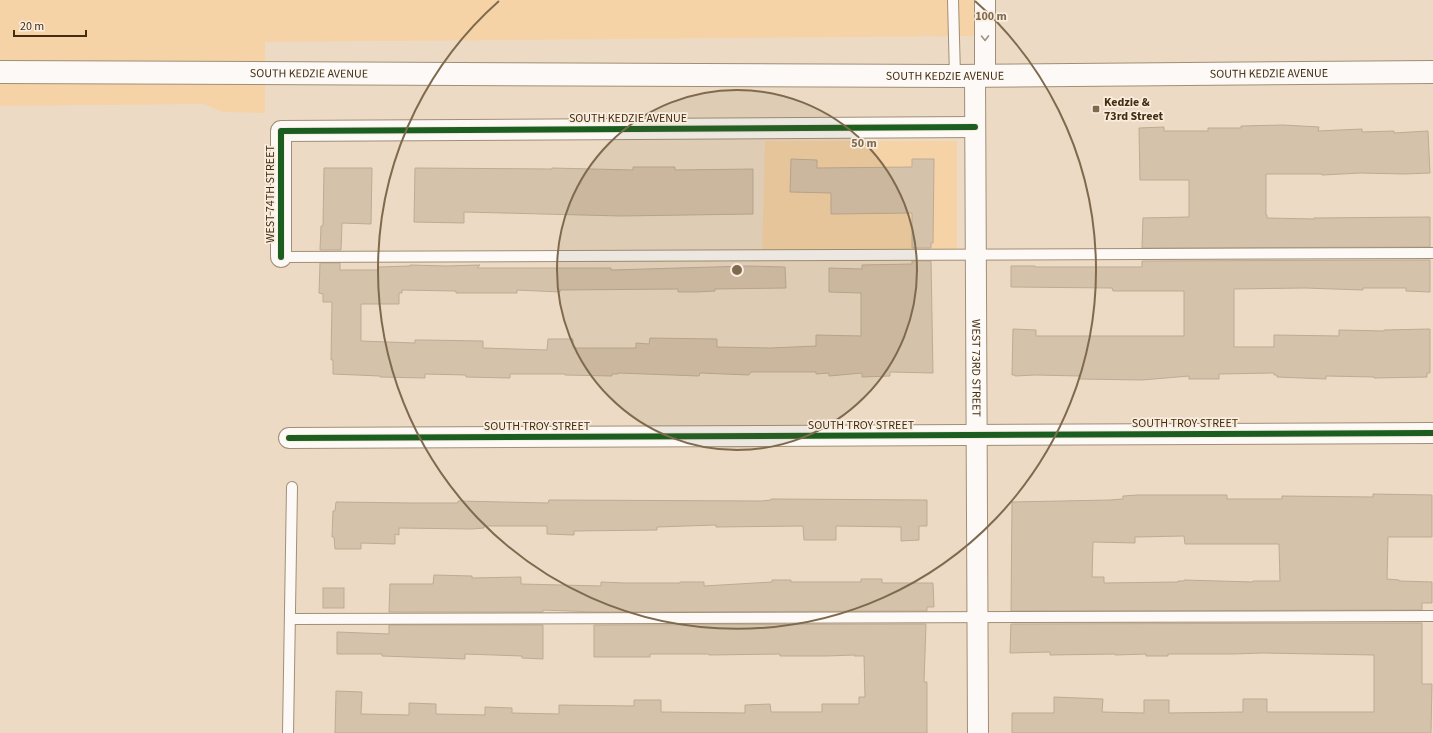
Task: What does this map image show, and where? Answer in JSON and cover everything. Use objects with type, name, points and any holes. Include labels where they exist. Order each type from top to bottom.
[{"type":"main road","name":"SOUTH KEDZIE AVENUE","points":[[0,72],[972,75],[1433,72]]},
{"type":"street","name":"WEST 73RD STREET","points":[[978,733],[975,127],[972,75],[985,0]]},
{"type":"street","name":"SOUTH KEDZIE AVENUE","points":[[281,131],[975,127]]},
{"type":"street","name":"WEST 74TH STREET","points":[[281,131],[281,257]]},
{"type":"street","name":"SOUTH TROY STREET","points":[[289,438],[1433,433]]},
{"type":"lane","points":[[953,0],[972,75]]},
{"type":"lane","points":[[281,257],[1433,253]]},
{"type":"lane","points":[[288,733],[292,487]]},
{"type":"lane","points":[[290,619],[1433,616]]},
{"type":"path","points":[[923,32],[932,33]]},
{"type":"shaded area","points":[[0,0],[976,0],[976,36],[265,42],[265,113],[223,112],[204,104],[0,106]]},
{"type":"shaded area","points":[[765,141],[957,141],[957,254],[762,255]]},
{"type":"building","points":[[1283,125],[1319,127],[1318,131],[1362,129],[1362,132],[1394,131],[1394,133],[1428,131],[1430,173],[1361,173],[1322,175],[1266,174],[1266,215],[1267,218],[1314,219],[1430,217],[1430,247],[1142,248],[1143,218],[1189,217],[1189,180],[1140,180],[1139,128],[1164,127],[1164,131],[1208,131],[1208,128],[1241,128],[1241,126]]},
{"type":"building","points":[[791,159],[817,160],[817,168],[912,167],[912,159],[934,159],[933,243],[931,243],[931,248],[912,248],[912,213],[831,214],[831,193],[790,192]]},
{"type":"building","points":[[633,167],[675,167],[675,170],[753,169],[753,214],[621,216],[464,212],[464,223],[414,222],[415,168],[552,168],[633,170]]},
{"type":"building","points":[[324,168],[372,168],[371,224],[342,223],[341,250],[320,250],[321,226],[323,226]]},
{"type":"building","points":[[1430,260],[1430,292],[1406,291],[1406,288],[1363,288],[1363,290],[1305,288],[1234,289],[1234,347],[1274,347],[1274,335],[1339,336],[1339,330],[1384,331],[1430,329],[1430,373],[1427,373],[1427,377],[1374,378],[1326,376],[1326,379],[1277,377],[1274,373],[1219,374],[1219,379],[1189,379],[1189,376],[1142,380],[1080,379],[1080,376],[1012,375],[1013,329],[1036,330],[1036,336],[1184,336],[1184,291],[1113,291],[1112,288],[1011,287],[1011,266],[1142,267],[1142,261]]},
{"type":"building","points":[[912,261],[931,261],[933,373],[890,372],[890,376],[862,377],[862,373],[829,376],[829,373],[816,374],[816,372],[751,372],[749,375],[700,373],[699,376],[618,373],[612,374],[612,376],[510,374],[510,378],[425,374],[425,378],[333,374],[333,360],[331,360],[332,302],[323,302],[323,294],[319,293],[320,263],[340,263],[340,270],[379,270],[379,267],[410,265],[480,265],[477,268],[611,268],[611,270],[747,266],[785,267],[786,288],[715,289],[715,291],[696,292],[678,292],[678,289],[560,290],[560,292],[517,290],[517,293],[456,293],[456,291],[402,290],[402,293],[399,293],[399,304],[361,304],[361,341],[415,343],[415,340],[483,341],[483,348],[547,350],[548,339],[573,339],[573,348],[636,348],[636,343],[649,344],[650,338],[717,339],[717,347],[770,348],[816,346],[816,335],[861,336],[861,293],[829,292],[829,268],[862,269],[862,265],[912,264]]},
{"type":"building","points":[[1373,494],[1432,495],[1432,537],[1388,537],[1387,579],[1432,582],[1432,603],[1422,603],[1422,610],[1011,611],[1012,502],[1110,500],[1123,499],[1123,496],[1138,495],[1227,495],[1227,499],[1282,499],[1282,496],[1373,497]],"holes":[[[1184,536],[1185,544],[1279,544],[1280,581],[1253,582],[1184,580],[1178,582],[1104,583],[1104,577],[1092,577],[1093,542],[1135,543],[1135,537]]]},
{"type":"building","points":[[771,499],[927,500],[927,526],[919,526],[919,540],[901,541],[901,527],[836,526],[836,540],[804,540],[803,526],[716,527],[716,525],[657,527],[657,530],[574,531],[574,535],[547,534],[547,526],[484,526],[484,528],[472,529],[399,528],[399,535],[395,534],[395,544],[361,543],[361,549],[335,549],[334,537],[332,537],[333,511],[335,511],[336,502],[458,503],[458,501],[548,503],[549,500],[761,501]]},
{"type":"building","points":[[434,575],[472,576],[472,578],[521,577],[521,584],[601,586],[601,582],[704,582],[704,586],[772,582],[772,580],[791,580],[791,582],[861,582],[861,579],[882,579],[882,583],[933,583],[934,607],[927,607],[927,611],[594,612],[543,610],[543,612],[389,612],[390,584],[433,584]]},
{"type":"building","points":[[323,588],[344,588],[344,608],[323,608]]},
{"type":"building","points":[[1422,623],[1422,684],[1432,684],[1431,733],[1012,733],[1012,713],[1054,713],[1054,697],[1103,699],[1102,712],[1144,713],[1144,700],[1169,700],[1169,713],[1243,712],[1243,699],[1267,699],[1267,712],[1374,712],[1374,655],[1262,653],[1168,654],[1168,656],[1146,656],[1146,654],[1050,655],[1050,652],[1010,653],[1011,624]]},
{"type":"building","points":[[926,624],[924,682],[927,682],[927,733],[335,733],[336,691],[362,692],[361,714],[409,715],[409,703],[436,704],[436,714],[485,715],[485,707],[512,708],[512,713],[559,714],[559,705],[634,706],[634,700],[661,700],[661,712],[745,713],[745,705],[770,704],[771,712],[822,712],[822,704],[859,704],[859,697],[865,697],[864,656],[780,656],[780,654],[650,654],[650,657],[594,657],[594,625]]},
{"type":"building","points":[[389,625],[543,625],[543,659],[522,658],[522,656],[465,654],[465,659],[382,656],[382,654],[337,654],[337,632],[389,634]]},
{"type":"cycle path","points":[[281,257],[281,131],[975,127]]},
{"type":"cycle path","points":[[289,438],[1433,433]]},
{"type":"place","name":"Kedzie & 73rd Street","points":[[1096,109]]}]
